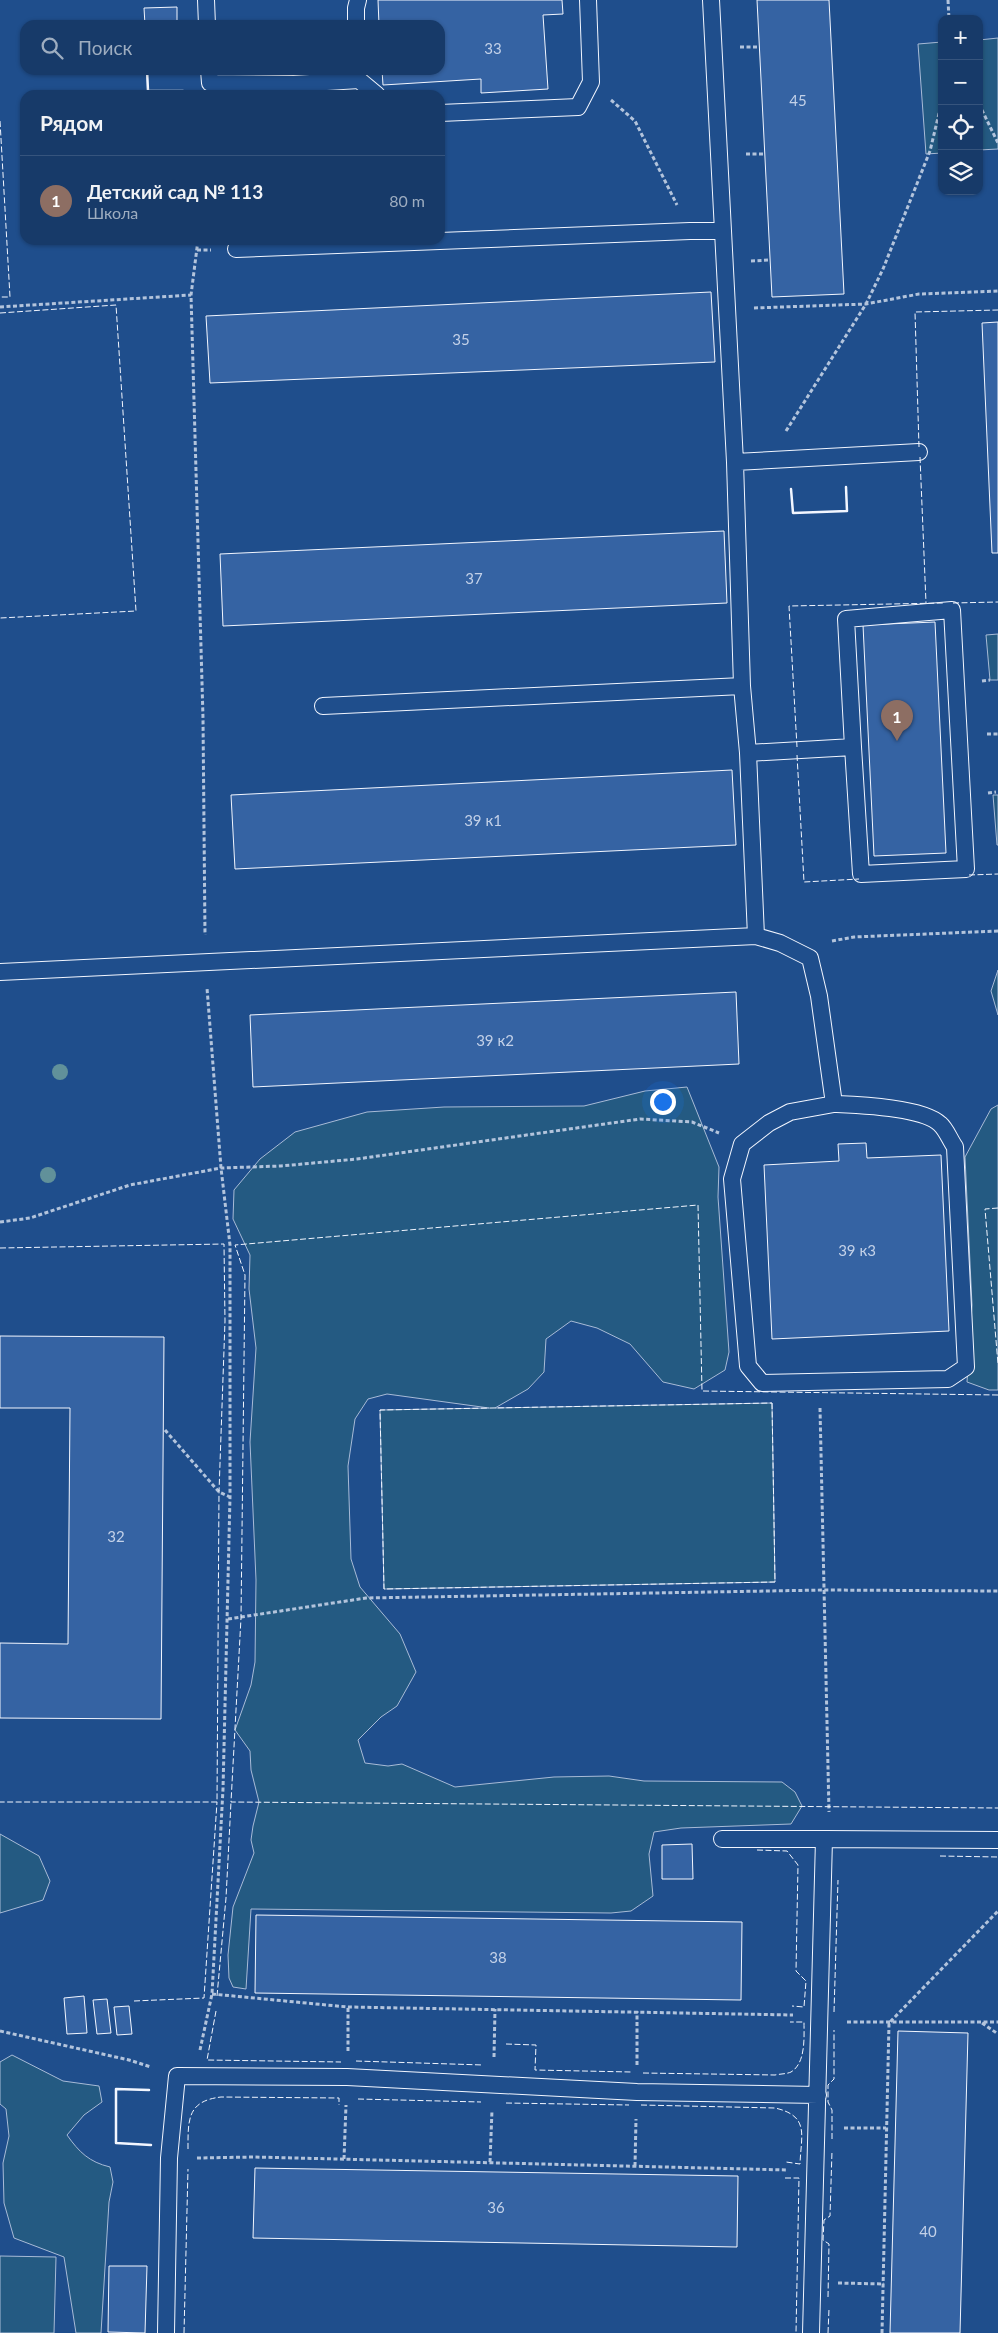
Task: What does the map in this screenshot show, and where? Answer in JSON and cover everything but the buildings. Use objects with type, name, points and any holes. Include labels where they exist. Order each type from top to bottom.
[{"type":"lane","points":[[206,0],[207,20]]},
{"type":"lane","points":[[356,20],[358,0]]},
{"type":"lane","points":[[445,113],[578,107],[591,82],[588,0]]},
{"type":"lane","points":[[711,0],[735,462],[742,686],[748,753],[756,936]]},
{"type":"lane","points":[[209,75],[210,83],[294,84],[359,75],[372,90]]},
{"type":"lane","points":[[445,241],[723,231]]},
{"type":"lane","points":[[236,249],[337,245]]},
{"type":"lane","points":[[735,462],[919,452]]},
{"type":"lane","points":[[952,610],[966,869],[861,874],[853,748],[846,619],[952,610]]},
{"type":"lane","points":[[323,706],[742,686]]},
{"type":"lane","points":[[748,753],[853,748]]},
{"type":"lane","points":[[0,972],[756,936],[780,942],[810,958],[819,996],[834,1104]]},
{"type":"lane","points":[[834,1104],[871,1105],[913,1112],[940,1123],[954,1147],[966,1367],[948,1379],[820,1380],[762,1383],[748,1366],[732,1179],[742,1144],[768,1123],[790,1112],[834,1104]]},
{"type":"lane","points":[[722,1839],[998,1840]]},
{"type":"lane","points":[[812,2333],[824,1839]]},
{"type":"lane","points":[[166,2333],[169,2158],[177,2076],[347,2077],[637,2092],[818,2094]]},
{"type":"path","points":[[948,0],[949,15]]},
{"type":"path","points":[[591,82],[635,121],[690,231]]},
{"type":"path","points":[[775,459],[787,429],[866,304],[883,269],[930,151],[941,105]]},
{"type":"path","points":[[979,105],[998,143]]},
{"type":"path","points":[[194,2075],[212,1994],[223,1789],[230,1497],[230,1245],[221,1168],[205,961],[203,718],[191,295],[197,245]]},
{"type":"path","points":[[726,309],[866,304],[919,294],[998,291]]},
{"type":"path","points":[[0,307],[191,295]]},
{"type":"path","points":[[792,948],[854,937],[998,931]]},
{"type":"path","points":[[0,1222],[30,1218],[130,1185],[221,1168],[281,1166],[357,1159],[640,1119],[692,1122],[742,1144]]},
{"type":"path","points":[[820,1380],[830,1806],[824,1839]]},
{"type":"path","points":[[164,1430],[219,1492],[230,1497]]},
{"type":"path","points":[[228,1619],[366,1598],[825,1590],[998,1591]]},
{"type":"path","points":[[882,2333],[889,2023],[998,1911]]},
{"type":"path","points":[[212,1994],[348,2007],[819,2019],[889,2023],[998,2022]]},
{"type":"path","points":[[982,2023],[998,2034]]},
{"type":"path","points":[[0,2031],[129,2060],[177,2076]]},
{"type":"path","points":[[816,2128],[886,2128]]},
{"type":"path","points":[[169,2158],[254,2157],[795,2170]]},
{"type":"path","points":[[812,2282],[884,2284]]},
{"type":"shaded area","points":[[998,38],[998,149],[983,150],[983,40]]},
{"type":"shaded area","points":[[938,42],[938,153],[926,154],[918,44]]},
{"type":"shaded area","points":[[998,634],[998,680],[990,680],[986,635]]},
{"type":"shaded area","points":[[993,795],[998,795],[998,845],[997,845]]},
{"type":"shaded area","points":[[998,970],[998,1015],[991,991]]},
{"type":"shaded area","points":[[687,1087],[719,1167],[718,1197],[729,1352],[725,1370],[694,1389],[663,1382],[630,1344],[597,1328],[571,1321],[546,1339],[544,1372],[528,1389],[495,1408],[772,1403],[775,1582],[384,1589],[380,1410],[489,1408],[387,1394],[368,1399],[355,1419],[348,1466],[351,1559],[360,1587],[400,1634],[416,1672],[397,1706],[381,1717],[358,1740],[365,1763],[388,1766],[402,1764],[455,1787],[554,1777],[609,1776],[644,1781],[782,1782],[795,1792],[802,1806],[791,1824],[681,1828],[654,1832],[649,1854],[653,1896],[631,1911],[611,1913],[251,1909],[246,1989],[233,1987],[229,1978],[228,1955],[233,1907],[254,1853],[251,1840],[259,1802],[251,1770],[250,1751],[235,1730],[251,1685],[255,1662],[256,1580],[250,1442],[256,1348],[249,1289],[250,1255],[233,1219],[234,1190],[260,1159],[295,1132],[367,1112],[444,1107],[584,1106],[645,1091]]},
{"type":"shaded area","points":[[998,1105],[998,1390],[989,1390],[967,1382],[972,1305],[965,1157],[991,1109]]},
{"type":"shaded area","points":[[0,1834],[39,1856],[50,1881],[43,1900],[0,1913]]},
{"type":"shaded area","points":[[12,2055],[63,2081],[99,2086],[102,2102],[84,2115],[67,2135],[85,2156],[110,2167],[113,2182],[109,2202],[101,2333],[76,2333],[64,2257],[14,2238],[4,2203],[3,2163],[9,2136],[6,2109],[0,2104],[0,2062]]},
{"type":"shaded area","points":[[0,2256],[56,2257],[54,2333],[0,2333]]},
{"type":"fence","points":[[0,121],[10,297],[0,297]]},
{"type":"fence","points":[[0,313],[116,305],[136,611],[0,618]]},
{"type":"fence","points":[[919,447],[915,312],[998,310]]},
{"type":"fence","points":[[920,457],[926,603]]},
{"type":"fence","points":[[953,603],[998,602]]},
{"type":"fence","points":[[797,747],[789,606],[943,603]]},
{"type":"fence","points":[[797,755],[804,882],[859,879]]},
{"type":"fence","points":[[969,875],[998,874]]},
{"type":"fence","points":[[998,1395],[702,1391],[698,1205],[235,1245],[245,1275],[241,1618],[231,1802],[998,1808]]},
{"type":"fence","points":[[998,1208],[985,1209],[998,1364]]},
{"type":"fence","points":[[0,1248],[224,1244],[225,1321],[219,1492],[217,1802],[0,1802]]},
{"type":"fence","points":[[772,1403],[775,1582],[384,1589],[380,1410],[772,1403]]},
{"type":"fence","points":[[134,2001],[204,1998],[217,1802]]},
{"type":"fence","points":[[217,1996],[226,1898],[231,1802]]},
{"type":"fence","points":[[757,1850],[787,1851],[798,1865],[796,1971],[806,1981],[804,2007],[792,2006]]},
{"type":"fence","points":[[940,1856],[998,1857]]},
{"type":"fence","points":[[834,2012],[838,1880]]},
{"type":"fence","points":[[216,2011],[207,2060],[341,2062]]},
{"type":"fence","points":[[643,2073],[775,2075],[789,2073],[796,2068],[802,2056],[804,2035],[804,2022],[790,2022]]},
{"type":"fence","points":[[832,2139],[832,2110],[828,2102],[828,2085],[834,2079],[834,2030]]},
{"type":"fence","points":[[506,2044],[536,2045],[535,2070],[631,2072]]},
{"type":"fence","points":[[356,2061],[483,2065]]},
{"type":"fence","points":[[188,2149],[188,2129],[192,2114],[196,2108],[210,2099],[221,2097],[339,2098],[339,2105]]},
{"type":"fence","points":[[358,2099],[481,2102]]},
{"type":"fence","points":[[506,2103],[629,2105]]},
{"type":"fence","points":[[641,2105],[775,2108],[786,2112],[794,2116],[799,2122],[802,2136],[800,2164],[786,2162]]},
{"type":"fence","points":[[828,2297],[829,2244],[823,2240],[824,2220],[830,2216],[832,2151]]},
{"type":"fence","points":[[184,2333],[188,2169]]},
{"type":"fence","points":[[785,2178],[799,2178],[796,2333]]},
{"type":"fence","points":[[828,2333],[829,2309]]},
{"type":"wall","points":[[147,75],[148,90]]},
{"type":"wall","points":[[791,489],[793,513],[847,511],[846,487]]},
{"type":"wall","points":[[149,2090],[116,2089],[116,2143],[151,2145]]},
{"type":"place","name":"Детский сад № 113","points":[[897,741]]}]
